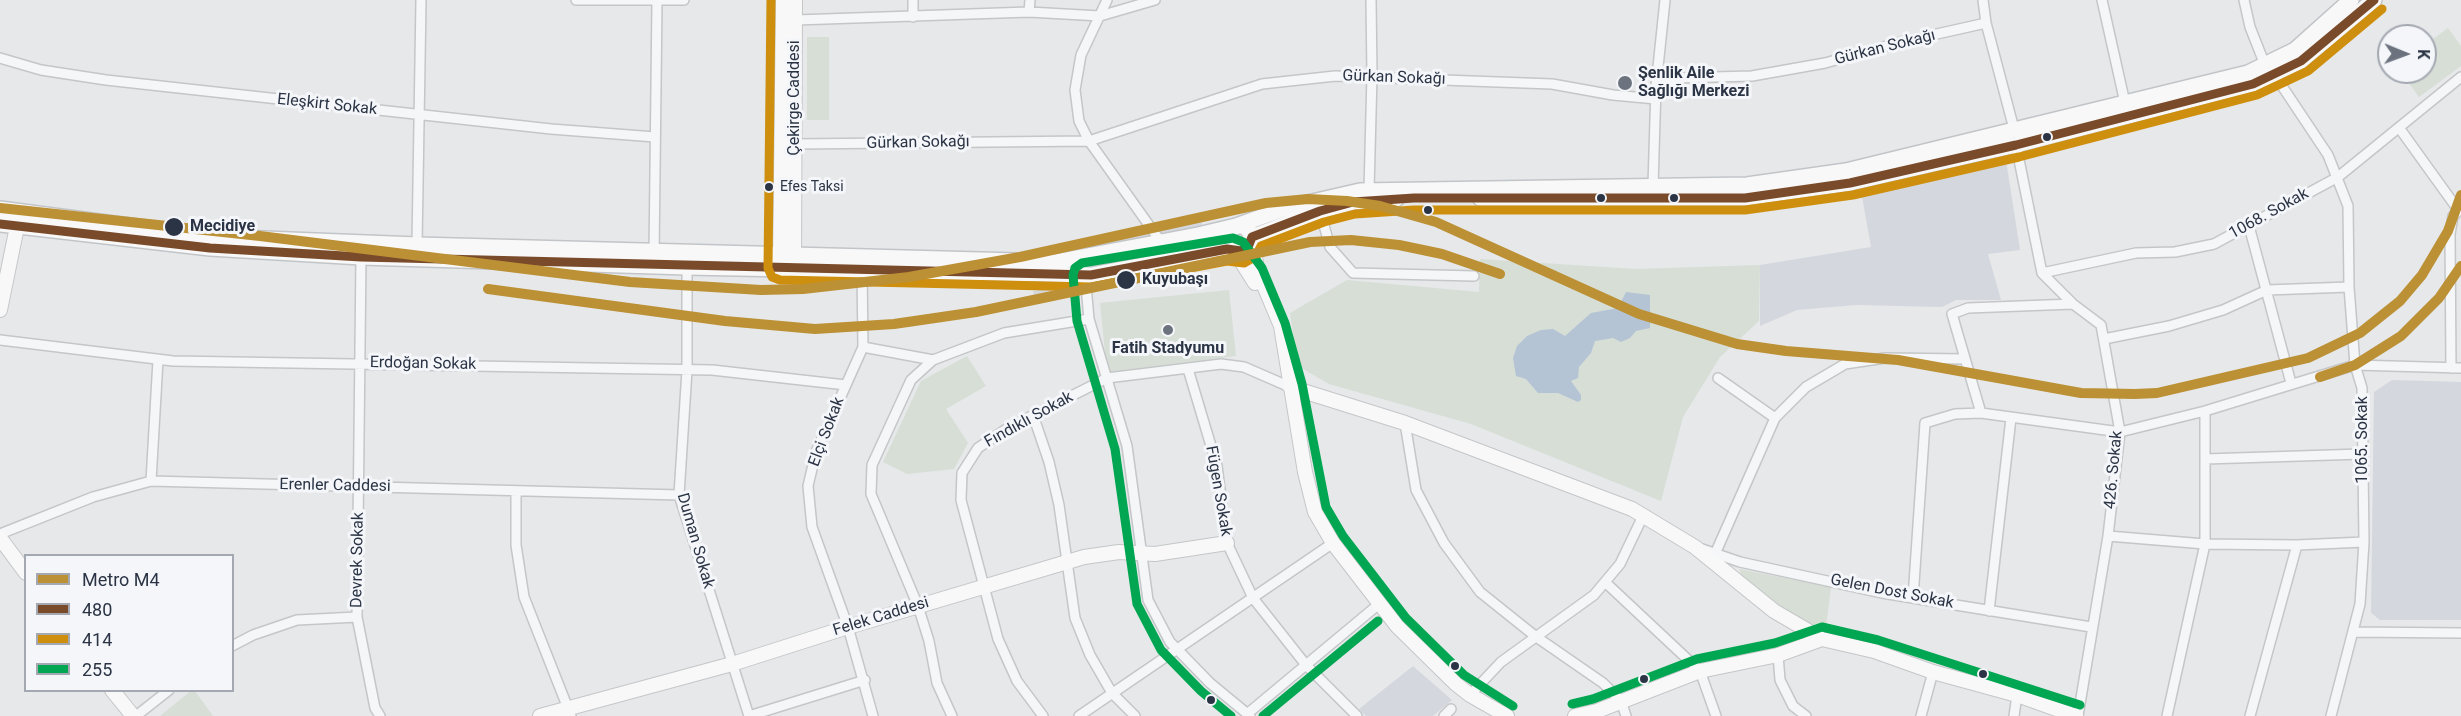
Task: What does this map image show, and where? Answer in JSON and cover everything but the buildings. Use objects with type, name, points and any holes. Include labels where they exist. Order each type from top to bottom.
[{"type":"main road","points":[[0,209],[19,220],[210,248],[361,257],[654,258],[686,251],[862,270],[1085,275],[1245,250],[1252,237],[1320,211],[1353,202],[1414,198],[1745,198],[1850,183],[2016,145],[2253,84],[2351,0]]},
{"type":"main road","points":[[0,224],[19,220],[214,237],[654,258],[687,267],[787,261],[1055,262],[1236,226],[1286,207],[1369,190],[1748,185],[1846,171],[2301,61],[2374,0]]},
{"type":"main road","points":[[1236,226],[1246,227],[1252,237]]},
{"type":"main road","points":[[1234,250],[1228,244],[1226,237],[1236,226]]},
{"type":"street","points":[[417,245],[421,0]]},
{"type":"street","points":[[576,0],[684,0]]},
{"type":"street","name":"Çekirge Caddesi","points":[[783,0],[787,261]]},
{"type":"street","name":"Çekirge Caddesi","points":[[787,261],[795,144],[795,0]]},
{"type":"street","points":[[913,0],[913,17]]},
{"type":"street","points":[[1029,12],[1030,0]]},
{"type":"street","points":[[1107,0],[1081,55],[1075,90],[1079,120],[1089,141],[1161,242]]},
{"type":"street","points":[[796,21],[1029,12],[1100,16],[1155,0]]},
{"type":"street","points":[[1369,190],[1371,0]]},
{"type":"street","points":[[1653,186],[1656,99],[1665,0]]},
{"type":"street","points":[[1983,0],[1986,23],[2014,129]]},
{"type":"street","name":"1065. Sokak","points":[[2244,0],[2250,27],[2270,69],[2328,155],[2348,206],[2349,287],[2355,365],[2362,388],[2364,542],[2360,604],[2331,716]]},
{"type":"street","points":[[654,258],[657,1]]},
{"type":"street","points":[[2105,1],[2125,103]]},
{"type":"street","name":"Gürkan Sokağı","points":[[795,144],[1089,141],[1262,84],[1335,76],[1372,75],[1552,84],[1613,95],[1656,99],[1676,78],[1762,74],[1825,63],[1901,42],[1986,23]]},
{"type":"street","name":"Eleşkirt Sokak","points":[[0,58],[41,70],[106,80],[419,115],[655,137]]},
{"type":"street","name":"1068. Sokak","points":[[2042,273],[2136,253],[2175,252],[2214,244],[2338,177],[2400,129],[2461,77]]},
{"type":"street","points":[[1913,598],[1925,423],[1955,414],[1981,413],[2120,432],[2205,411],[2355,365],[2456,368],[2450,260],[2453,216],[2460,210],[2400,129]]},
{"type":"street","points":[[2016,145],[2042,273]]},
{"type":"street","points":[[1320,211],[1330,247],[1353,273],[1474,276]]},
{"type":"street","points":[[0,309],[19,220]]},
{"type":"street","points":[[2250,226],[2291,383]]},
{"type":"street","points":[[1252,237],[1257,269],[1281,326],[1305,472],[1315,512],[1333,543],[1397,626],[1470,695],[1507,716]]},
{"type":"street","points":[[1234,250],[1252,274],[1274,328],[1290,387]]},
{"type":"street","name":"Duman Sokak","points":[[686,251],[687,370],[679,495],[749,716]]},
{"type":"street","name":"Devrek Sokak","points":[[361,257],[362,363],[357,617],[375,708],[380,716]]},
{"type":"street","points":[[2450,260],[2461,260]]},
{"type":"street","name":"Elçi Sokak","points":[[862,270],[863,347],[816,452],[808,486],[812,527],[848,627],[865,680],[873,716]]},
{"type":"street","name":"426. Sokak","points":[[2042,273],[2073,304],[2101,325],[2120,432],[2108,536],[2077,716]]},
{"type":"street","points":[[1085,275],[1089,319],[1126,446],[1137,510],[1140,552],[1148,600],[1177,649],[1210,683],[1249,715],[1379,604]]},
{"type":"street","points":[[2104,339],[2169,326],[2223,310],[2267,290],[2349,287]]},
{"type":"street","points":[[1981,413],[1952,321],[1952,314],[1955,311],[2073,304]]},
{"type":"street","points":[[952,716],[937,683],[929,641],[918,606],[871,494],[872,465],[911,380],[933,360],[1004,333],[1089,319]]},
{"type":"street","name":"Erdoğan Sokak","points":[[0,340],[158,360],[712,370],[846,385]]},
{"type":"street","points":[[863,347],[933,360]]},
{"type":"street","points":[[1715,554],[1775,418],[1806,387],[1845,364],[1885,358],[1965,359]]},
{"type":"street","points":[[151,481],[158,360]]},
{"type":"street","name":"Fındıklı Sokak","points":[[1043,716],[1017,681],[998,639],[961,500],[962,472],[978,448],[1033,415],[1107,378],[1221,364],[1244,367],[1290,387]]},
{"type":"street","name":"Fügen Sokak","points":[[1188,369],[1217,466],[1227,543],[1252,598],[1306,665],[1357,716]]},
{"type":"street","points":[[1718,378],[1775,418]]},
{"type":"street","points":[[1290,387],[1405,423],[1613,500],[1695,547],[1774,612],[1822,639],[1874,651],[1933,672],[2017,695],[2077,716]]},
{"type":"street","points":[[2167,716],[2205,544],[2205,411]]},
{"type":"street","points":[[1033,415],[1050,462],[1059,505],[1075,618],[1090,655],[1112,693],[1135,716]]},
{"type":"street","points":[[1989,611],[2011,418]]},
{"type":"street","points":[[1405,423],[1416,490],[1444,543],[1480,592],[1535,636],[1603,684],[1621,701],[1626,716]]},
{"type":"street","points":[[2205,459],[2362,454]]},
{"type":"street","name":"Erenler Caddesi","points":[[0,536],[93,496],[151,481],[679,495]]},
{"type":"street","points":[[516,491],[516,545],[524,597],[569,712]]},
{"type":"street","points":[[1470,695],[1501,662],[1594,595],[1620,564],[1643,516]]},
{"type":"street","points":[[0,536],[24,570]]},
{"type":"street","points":[[2108,536],[2205,544],[2297,545],[2364,542]]},
{"type":"street","name":"Felek Caddesi","points":[[540,716],[569,712],[1067,562],[1119,552],[1155,554],[1227,543]]},
{"type":"street","points":[[1079,716],[1333,543]]},
{"type":"street","points":[[2250,716],[2297,545]]},
{"type":"street","name":"Gelen Dost Sokak","points":[[1695,547],[1740,562],[1913,598],[2091,627]]},
{"type":"street","points":[[1605,582],[1700,671],[1716,716]]},
{"type":"street","points":[[234,645],[254,635],[297,620],[357,617]]},
{"type":"street","points":[[2353,632],[2461,633]]},
{"type":"street","points":[[1575,716],[1700,671],[1779,655],[1822,639]]},
{"type":"street","points":[[1779,655],[1780,681],[1793,706],[1806,716]]},
{"type":"street","points":[[1921,716],[1933,672]]},
{"type":"street","points":[[749,716],[865,680]]},
{"type":"street","points":[[114,692],[135,716],[167,692]]},
{"type":"street","points":[[2014,716],[2017,695]]},
{"type":"shaded area","points":[[2448,28],[2461,46],[2461,66],[2437,84],[2437,36]]},
{"type":"shaded area","points":[[807,37],[829,37],[829,120],[807,120]]},
{"type":"shaded area","points":[[2410,84],[2437,84],[2419,97]]},
{"type":"shaded area","points":[[2005,154],[2020,250],[1988,254],[2001,300],[1956,300],[1942,307],[1856,305],[1797,310],[1760,326],[1760,265],[1871,247],[1861,191]]},
{"type":"shaded area","points":[[1201,220],[1202,226],[1186,230],[1194,244],[1189,245],[1191,256],[1209,258],[1034,296],[1033,291],[1048,288],[1042,261],[1025,258]],"holes":[[[1176,232],[1181,258],[1149,257],[1147,248]],[[1130,242],[1135,269],[1096,277],[1091,250]],[[1052,259],[1078,262],[1080,271],[1087,279],[1058,286]]]},
{"type":"shaded area","points":[[1480,259],[1636,269],[1760,265],[1759,321],[1720,357],[1683,417],[1661,501],[1471,424],[1329,384],[1298,366],[1290,313],[1347,280],[1479,292]]},
{"type":"shaded area","name":"Fatih Stadyumu","points":[[1229,290],[1236,356],[1107,372],[1100,303]]},
{"type":"shaded area","points":[[967,356],[986,386],[946,409],[968,443],[954,469],[907,474],[883,462],[921,381]]},
{"type":"shaded area","points":[[2392,380],[2461,382],[2461,620],[2380,620],[2371,613],[2374,392]]},
{"type":"shaded area","points":[[1739,569],[1831,587],[1826,627],[1809,623],[1773,602],[1742,576]]},
{"type":"shaded area","points":[[1413,666],[1452,700],[1433,716],[1366,716],[1359,709]]},
{"type":"shaded area","points":[[190,692],[196,692],[213,716],[160,716]]},
{"type":"water","points":[[1626,292],[1650,295],[1650,328],[1636,331],[1630,338],[1621,342],[1613,338],[1595,341],[1591,353],[1579,367],[1578,378],[1571,381],[1581,395],[1581,400],[1578,402],[1558,393],[1538,393],[1526,379],[1516,376],[1513,358],[1517,346],[1527,336],[1541,330],[1553,329],[1565,336],[1591,313],[1618,308]]},
{"type":"metro line","name":"M4","points":[[0,208],[260,236],[630,282],[761,290],[803,289],[909,277],[1020,257],[1266,203],[1308,199],[1347,201],[1380,206],[1436,222],[1639,314],[1737,344],[1786,351],[1898,360],[2081,393],[2135,394],[2157,393],[2308,358],[2360,333],[2400,301],[2422,275],[2448,231],[2461,195]]},
{"type":"metro line","name":"M4","points":[[488,289],[725,321],[815,329],[894,324],[976,312],[1310,242],[1351,240],[1399,245],[1442,254],[1500,274]]},
{"type":"metro line","name":"M4","points":[[2320,377],[2355,365],[2401,336],[2439,298],[2461,266]]},
{"type":"transit line","name":"414","points":[[771,0],[768,268],[772,277],[780,280],[1091,287],[1227,261],[1244,263],[1256,256],[1261,246],[1324,222],[1355,214],[1414,210],[1745,210],[1853,195],[2019,157],[2257,95],[2308,71],[2382,9]]},
{"type":"transit line","name":"480","points":[[0,224],[210,248],[361,257],[1091,275],[1227,249],[1241,251],[1248,247],[1252,237],[1320,211],[1353,202],[1414,198],[1745,198],[1850,183],[2016,145],[2253,84],[2301,61],[2374,0]]},
{"type":"transit line","name":"255","points":[[1231,716],[1201,691],[1161,650],[1137,604],[1115,449],[1077,321],[1073,275],[1075,268],[1082,263],[1233,238],[1243,242],[1262,268],[1285,323],[1302,384],[1326,507],[1343,536],[1406,618],[1464,675],[1513,706]]},
{"type":"transit line","name":"255","points":[[1263,716],[1378,621]]},
{"type":"transit line","name":"255","points":[[1572,704],[1593,699],[1697,659],[1775,643],[1822,627],[1878,640],[2080,705]]},
{"type":"place","name":"Şenlik Aile Sağlığı Merkezi","points":[[1625,83]]},
{"type":"place","name":"Efes Taksi","points":[[769,187]]},
{"type":"place","name":"Mecidiye","points":[[174,227]]},
{"type":"place","name":"Kuyubaşı","points":[[1126,280]]},
{"type":"place","name":"Fatih Stadyumu","points":[[1168,330]]}]
